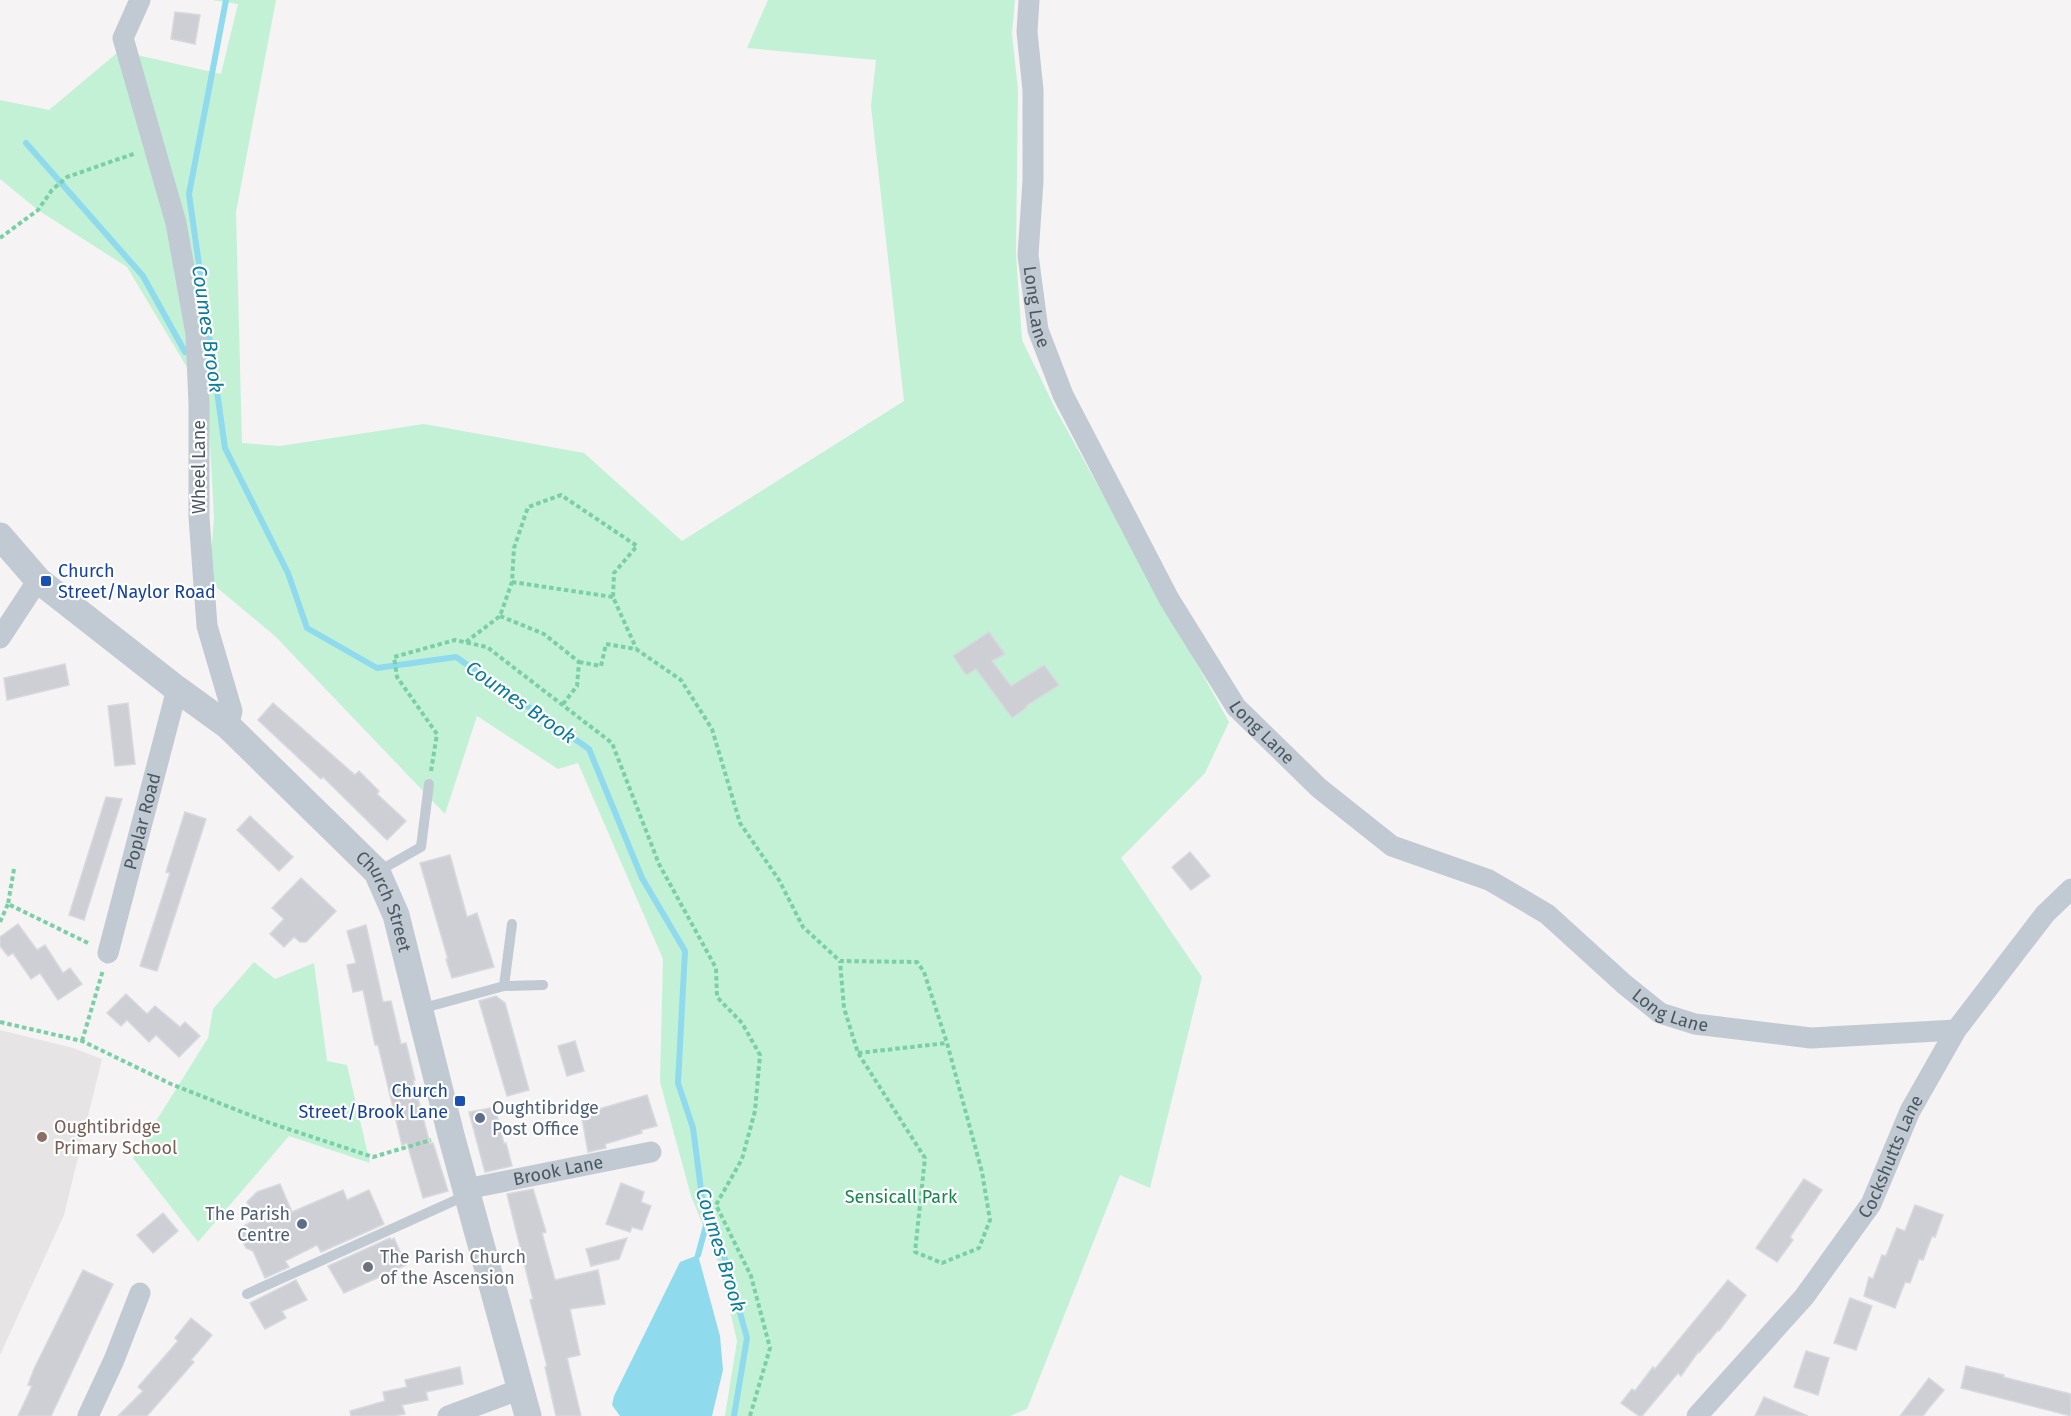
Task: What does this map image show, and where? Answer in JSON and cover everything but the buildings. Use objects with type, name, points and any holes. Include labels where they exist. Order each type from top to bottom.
[{"type":"street","name":"Wheel Lane","points":[[140,0],[123,38],[176,223],[196,334],[199,404],[199,517],[207,626],[232,711],[228,726]]},
{"type":"street","name":"Long Lane","points":[[1029,0],[1027,32],[1033,90],[1033,181],[1028,255],[1038,330],[1063,395],[1169,599],[1236,707],[1319,788],[1392,846],[1489,880],[1547,914],[1624,984],[1660,1013],[1695,1024],[1811,1038],[1956,1030]]},
{"type":"street","name":"Church Street","points":[[0,536],[38,580],[228,726],[377,872],[396,915],[451,1135],[528,1416]]},
{"type":"street","points":[[0,638],[38,580]]},
{"type":"street","name":"Poplar Road","points":[[108,953],[177,689]]},
{"type":"street","name":"Cockshutts Lane","points":[[1697,1416],[1804,1297],[1871,1204],[1910,1112],[1956,1030],[2045,914],[2071,889]]},
{"type":"street","name":"Brook Lane","points":[[467,1192],[651,1152]]},
{"type":"street","points":[[88,1416],[114,1360],[140,1293]]},
{"type":"street","points":[[448,1416],[521,1389]]},
{"type":"lane","points":[[377,872],[422,847],[429,784]]},
{"type":"lane","points":[[504,986],[512,924]]},
{"type":"lane","points":[[420,1009],[504,986],[543,985]]},
{"type":"lane","points":[[247,1294],[467,1192]]},
{"type":"path","points":[[0,238],[38,210],[52,190],[67,177],[146,150]]},
{"type":"path","points":[[466,642],[500,616],[512,582],[514,548],[528,507],[561,495],[637,546],[614,573],[613,597],[636,649]]},
{"type":"path","points":[[512,582],[613,597]]},
{"type":"path","points":[[500,616],[544,634],[579,663],[601,666],[606,644],[636,649],[681,680],[712,729],[740,823],[779,880],[803,927],[840,961],[917,962],[924,972],[947,1043],[982,1172],[990,1220],[979,1248],[942,1263],[915,1252],[925,1158],[858,1053],[844,1008],[840,961]]},
{"type":"path","points":[[429,784],[437,734],[397,677],[394,657],[455,640],[488,647],[612,743],[660,864],[716,968],[717,997],[742,1023],[760,1055],[755,1111],[742,1159],[716,1205],[751,1275],[770,1347],[750,1416]]},
{"type":"path","points":[[563,704],[577,686],[579,663]]},
{"type":"path","points":[[0,922],[8,904],[14,869]]},
{"type":"path","points":[[8,904],[108,953],[82,1041]]},
{"type":"path","points":[[0,1022],[82,1041],[171,1084],[248,1114],[373,1157],[451,1135]]},
{"type":"path","points":[[858,1053],[947,1043]]},
{"type":"shaded area","name":"Oughtibridge Primary School","points":[[0,1030],[73,1048],[102,1059],[64,1215],[0,1355]]},
{"type":"green space","name":"Sensicall Park","points":[[212,0],[276,0],[236,212],[242,443],[280,446],[424,424],[584,453],[682,541],[904,401],[871,106],[876,60],[747,48],[768,0],[1015,0],[1012,34],[1018,90],[1016,254],[1022,340],[1056,410],[1229,722],[1205,773],[1121,858],[1202,977],[1150,1188],[1120,1175],[1027,1409],[1010,1416],[725,1416],[737,1341],[720,1267],[691,1196],[660,1082],[663,959],[578,763],[558,769],[477,716],[445,814],[275,636],[209,581],[214,517],[204,334],[137,55],[221,74],[238,4]]},
{"type":"green space","points":[[117,53],[153,172],[174,252],[183,292],[191,374],[127,267],[38,210],[0,179],[0,100],[49,110]]},
{"type":"green space","points":[[254,962],[275,979],[314,963],[327,1061],[347,1065],[370,1163],[289,1136],[198,1242],[133,1158],[208,1038],[213,1009]]},
{"type":"water","points":[[698,1255],[720,1336],[723,1370],[712,1416],[620,1416],[612,1405],[614,1396],[680,1262]]},
{"type":"waterway","name":"Coumes Brook","points":[[226,0],[189,194],[225,448],[288,573],[307,628],[377,668],[456,657],[589,749],[642,878],[685,951],[678,1083],[693,1128],[702,1197],[726,1262],[747,1338],[734,1416]]},
{"type":"waterway","points":[[26,143],[143,276],[185,352]]},
{"type":"waterway","points":[[698,1255],[708,1218]]},
{"type":"place","name":"Church Street/Naylor Road","points":[[46,581]]},
{"type":"place","name":"Church Street/Brook Lane","points":[[460,1101]]},
{"type":"place","name":"Oughtibridge Post Office","points":[[480,1118]]},
{"type":"place","name":"Oughtibridge Primary School","points":[[42,1137]]},
{"type":"place","name":"The Parish Centre","points":[[302,1224]]},
{"type":"place","name":"The Parish Church of the Ascension","points":[[368,1267]]}]
